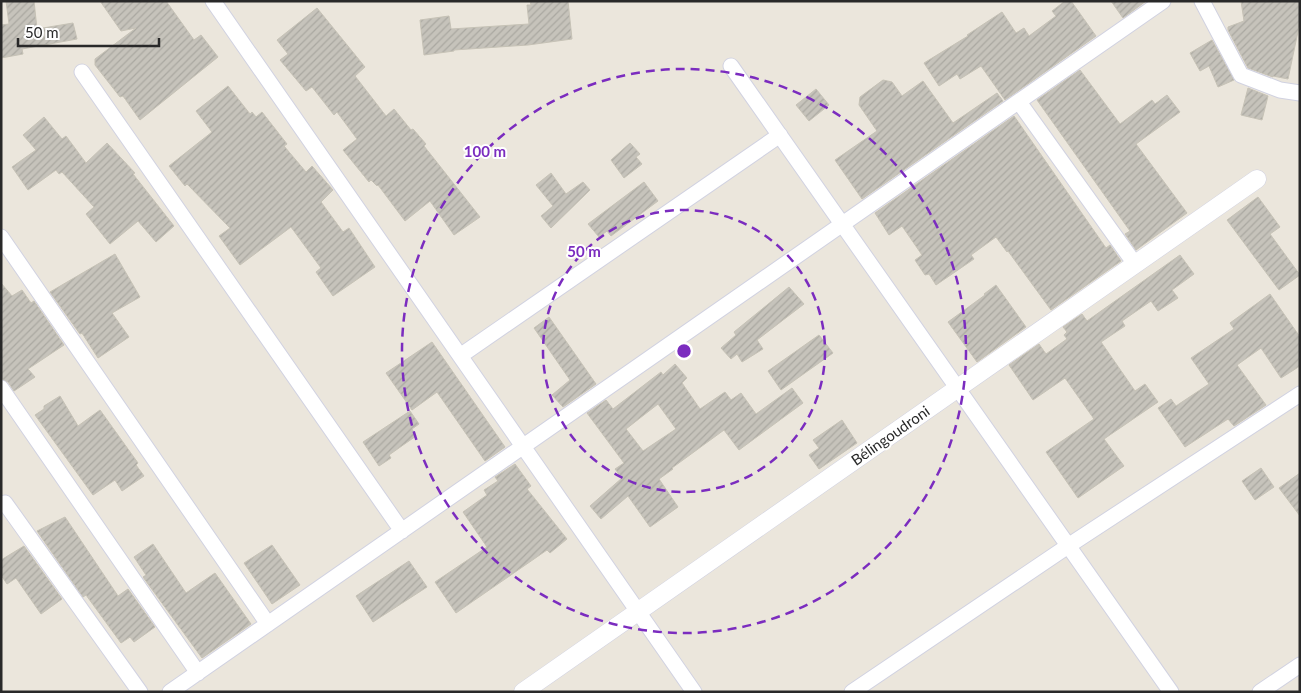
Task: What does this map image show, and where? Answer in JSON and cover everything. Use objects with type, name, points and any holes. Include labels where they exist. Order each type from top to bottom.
[{"type":"street","points":[[213,1],[694,692]]},
{"type":"street","points":[[170,692],[1163,1]]},
{"type":"street","points":[[1202,1],[1241,75],[1280,90],[1300,93]]},
{"type":"street","points":[[732,66],[1170,692]]},
{"type":"street","points":[[82,72],[402,531]]},
{"type":"street","points":[[1019,102],[1135,264]]},
{"type":"street","points":[[460,356],[780,135]]},
{"type":"street","name":"Bélingoudroni","points":[[523,692],[1257,179]]},
{"type":"street","points":[[1,237],[268,624]]},
{"type":"street","points":[[1,388],[198,672]]},
{"type":"street","points":[[852,692],[1068,546],[1300,394]]},
{"type":"street","points":[[4,503],[140,692]]},
{"type":"street","points":[[1260,692],[1300,665]]},
{"type":"building","points":[[6,1],[34,1],[37,29],[73,23],[77,39],[22,49],[23,54],[1,58],[1,25],[9,24]]},
{"type":"building","points":[[100,1],[166,1],[194,40],[201,35],[218,57],[140,120],[123,96],[120,97],[95,65],[95,59],[136,28],[121,31]]},
{"type":"building","points":[[530,1],[568,1],[572,39],[528,45],[454,50],[424,55],[420,20],[449,16],[451,29],[529,24],[527,5],[531,5]]},
{"type":"building","points":[[1065,1],[1071,1],[1096,36],[1005,100],[981,66],[960,79],[957,74],[939,86],[924,63],[1002,12],[1016,33],[1024,28],[1029,36],[1056,16],[1052,11]]},
{"type":"building","points":[[1111,1],[1146,1],[1123,18]]},
{"type":"building","points":[[1241,1],[1300,1],[1300,22],[1288,79],[1273,77],[1248,68],[1228,30],[1228,27],[1244,21]]},
{"type":"building","points":[[317,8],[365,67],[355,76],[386,116],[394,109],[411,130],[413,129],[426,144],[424,146],[480,217],[454,235],[430,201],[405,221],[378,185],[371,180],[369,182],[343,150],[357,139],[337,112],[334,115],[312,87],[306,91],[280,60],[288,54],[277,40]]},
{"type":"building","points":[[1212,40],[1234,80],[1218,87],[1209,66],[1200,71],[1190,53]]},
{"type":"building","points":[[1080,70],[1120,124],[1152,100],[1155,104],[1167,95],[1180,112],[1136,144],[1187,213],[1136,250],[1125,234],[1130,231],[1037,100]]},
{"type":"building","points":[[883,80],[892,82],[902,96],[923,81],[953,123],[997,93],[1003,101],[862,199],[835,160],[877,131],[859,105],[860,97]]},
{"type":"building","points":[[228,86],[250,114],[252,112],[256,117],[262,112],[287,144],[284,146],[306,172],[312,166],[333,190],[321,202],[343,232],[349,228],[375,267],[333,296],[316,272],[321,268],[291,227],[240,265],[219,236],[230,228],[187,184],[185,186],[169,166],[212,132],[196,111]]},
{"type":"building","points":[[1248,88],[1268,96],[1262,120],[1241,115]]},
{"type":"building","points":[[816,89],[829,105],[809,121],[796,105]]},
{"type":"building","points":[[1014,116],[1106,248],[1110,245],[1121,261],[1051,310],[996,237],[971,255],[974,259],[936,285],[929,274],[925,275],[915,260],[922,255],[902,226],[889,235],[875,213]]},
{"type":"building","points":[[44,117],[62,139],[66,136],[86,163],[107,143],[135,173],[133,174],[174,226],[156,242],[138,221],[110,244],[86,214],[94,207],[62,172],[59,174],[56,170],[28,190],[12,167],[36,150],[23,135]]},
{"type":"building","points":[[630,143],[640,154],[636,157],[642,164],[624,178],[611,160]]},
{"type":"building","points":[[551,173],[566,194],[583,182],[590,190],[551,228],[541,216],[553,206],[536,185]]},
{"type":"building","points":[[644,182],[658,201],[611,236],[607,231],[599,237],[588,224]]},
{"type":"building","points":[[1258,197],[1280,227],[1270,234],[1300,275],[1279,290],[1227,220]]},
{"type":"building","points":[[115,254],[140,297],[112,313],[129,337],[98,358],[82,333],[80,334],[50,292]]},
{"type":"building","points":[[1180,255],[1194,274],[1172,290],[1178,298],[1158,311],[1151,301],[1122,321],[1125,326],[1101,342],[1135,391],[1145,384],[1158,402],[1104,439],[1124,466],[1078,498],[1046,452],[1094,419],[1065,378],[1033,400],[1009,365],[1039,344],[1046,354],[1067,339],[1064,335],[1067,332],[1063,327],[1082,314],[1087,321]]},
{"type":"building","points":[[1,283],[12,296],[22,290],[31,303],[34,301],[64,345],[28,369],[35,377],[14,391],[8,382],[1,379]]},
{"type":"building","points":[[996,285],[1026,327],[977,362],[948,322]]},
{"type":"building","points":[[789,287],[804,304],[757,340],[763,349],[742,362],[737,354],[731,359],[721,348],[736,335],[734,332]]},
{"type":"building","points":[[1270,294],[1300,337],[1300,366],[1281,378],[1261,348],[1237,365],[1266,405],[1234,426],[1228,419],[1185,447],[1158,408],[1171,399],[1176,406],[1209,384],[1191,358],[1234,329],[1230,323]]},
{"type":"building","points":[[549,317],[596,384],[563,407],[552,395],[570,380],[534,328]]},
{"type":"building","points":[[819,335],[833,353],[781,390],[768,371]]},
{"type":"building","points":[[432,342],[505,447],[485,461],[437,392],[412,410],[386,373]]},
{"type":"building","points":[[675,364],[687,378],[682,383],[700,409],[725,392],[731,400],[741,393],[756,414],[792,388],[803,403],[739,450],[724,430],[672,468],[659,479],[678,507],[650,527],[628,496],[601,519],[590,506],[622,478],[615,469],[624,463],[587,413],[606,400],[613,409],[661,372],[663,375]],"holes":[[[658,404],[676,429],[643,451],[626,429]]]},
{"type":"building","points":[[60,396],[78,426],[100,410],[138,463],[136,465],[144,476],[122,491],[115,480],[93,495],[35,415],[44,409],[44,406]]},
{"type":"building","points":[[410,411],[419,424],[412,429],[416,436],[389,455],[391,458],[379,466],[363,442]]},
{"type":"building","points":[[842,420],[857,443],[819,469],[809,455],[819,448],[813,440]]},
{"type":"building","points":[[515,464],[531,486],[527,489],[567,539],[550,553],[547,550],[456,613],[435,582],[487,547],[463,512],[487,495],[484,490],[498,481],[495,477]]},
{"type":"building","points":[[1261,468],[1274,487],[1255,500],[1242,481]]},
{"type":"building","points":[[1300,473],[1300,516],[1279,488]]},
{"type":"building","points":[[65,517],[118,596],[128,589],[155,627],[134,642],[130,637],[121,643],[86,595],[83,597],[37,531]]},
{"type":"building","points":[[153,544],[186,593],[215,573],[251,624],[202,658],[143,577],[146,575],[134,557]]},
{"type":"building","points":[[272,545],[300,585],[272,604],[244,563]]},
{"type":"building","points":[[24,546],[62,599],[41,614],[16,578],[7,584],[1,575],[1,560]]},
{"type":"building","points":[[409,561],[427,587],[373,622],[356,596]]}]
